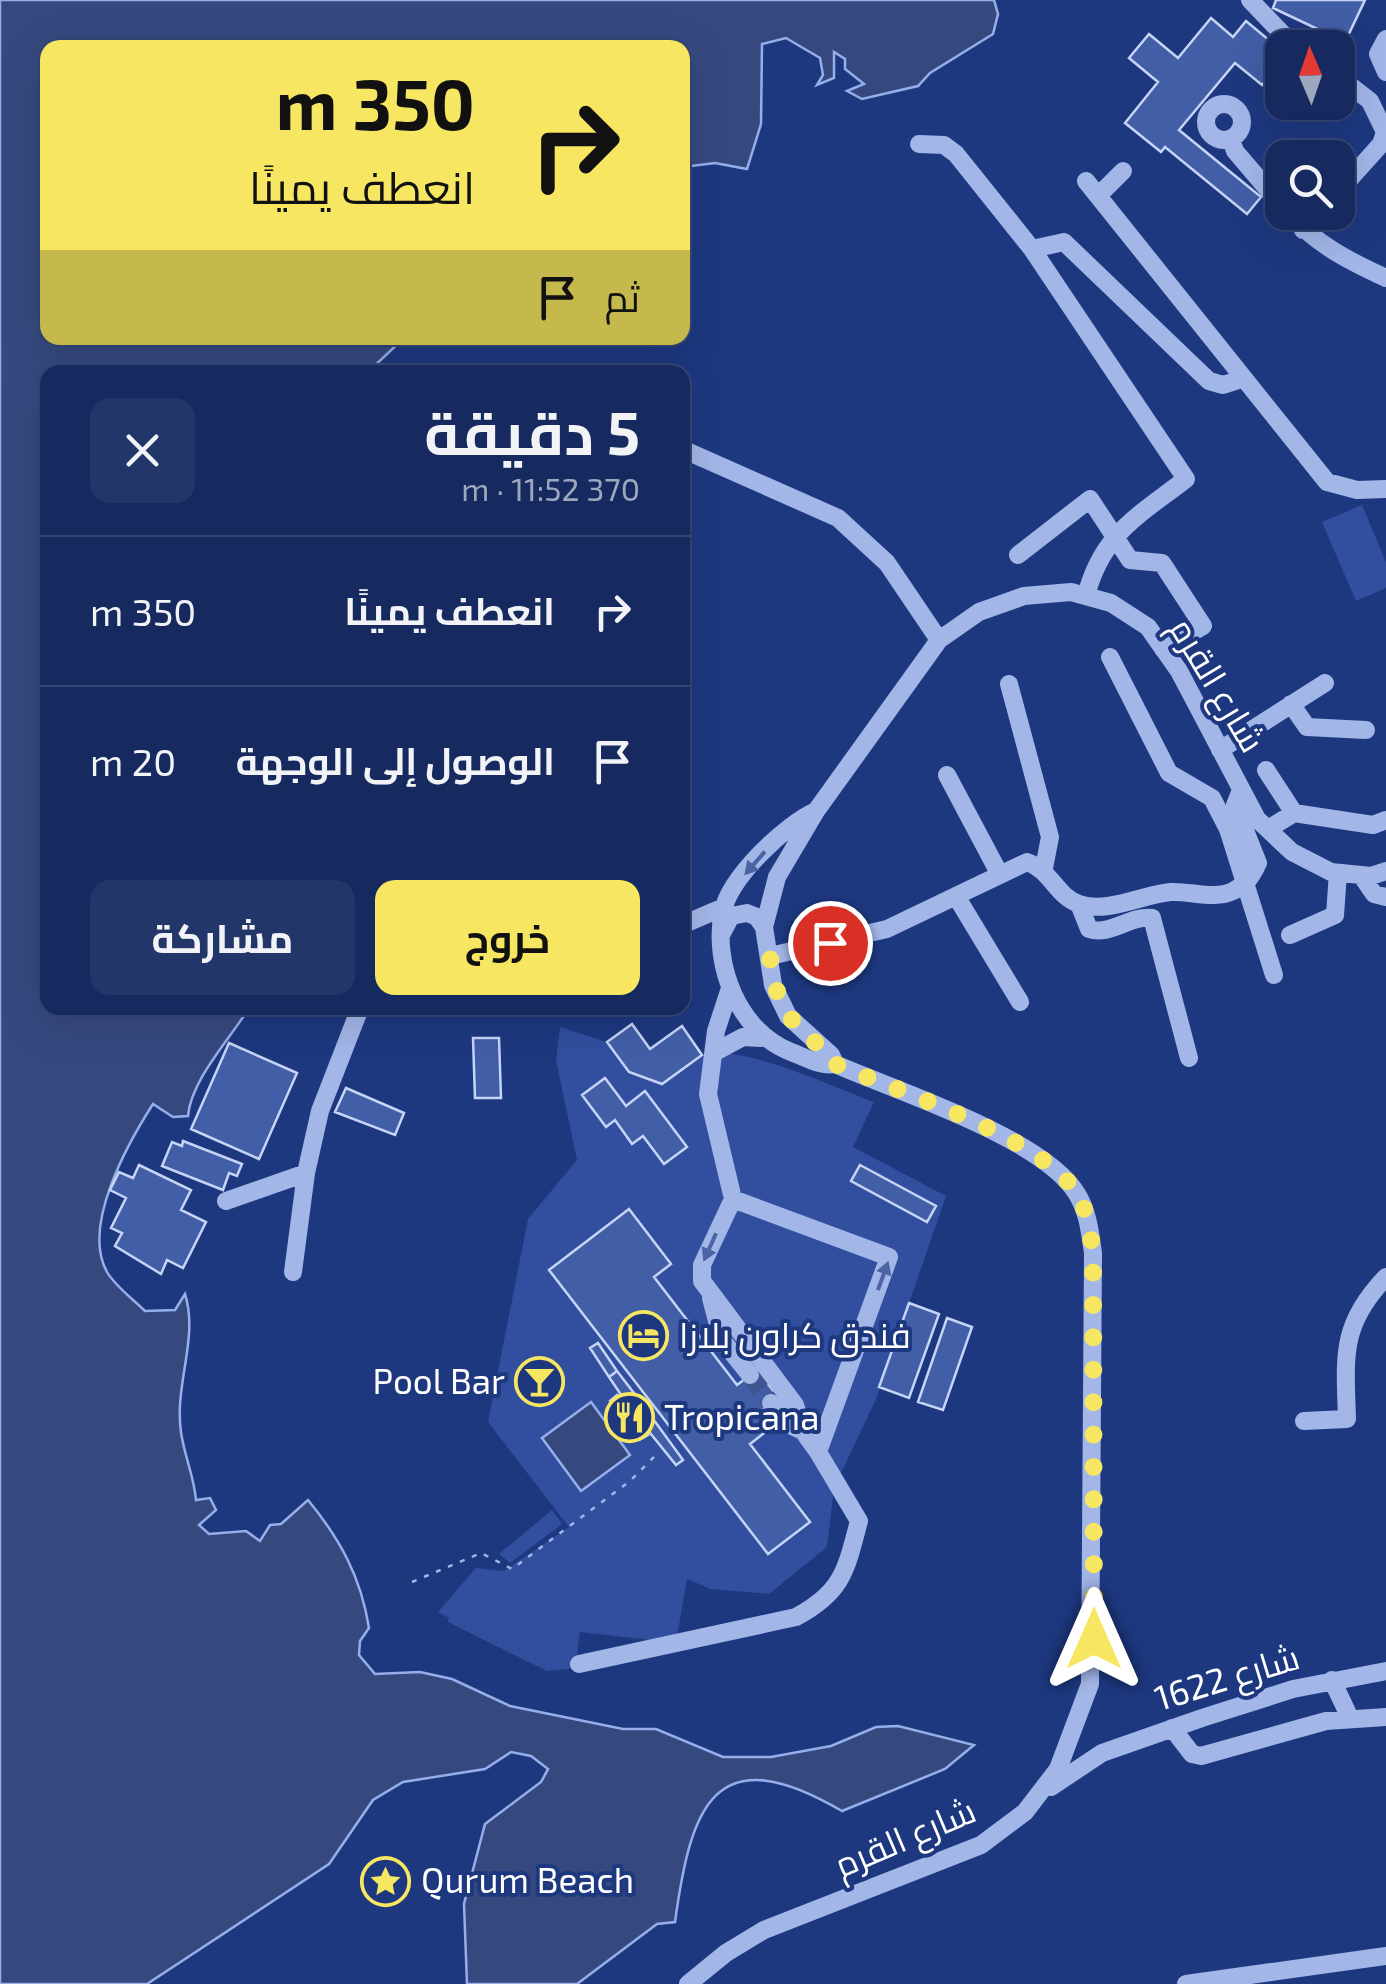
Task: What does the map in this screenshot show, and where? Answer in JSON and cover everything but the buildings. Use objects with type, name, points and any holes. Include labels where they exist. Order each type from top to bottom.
[{"type":"street","points":[[1250,0],[1276,30]]},
{"type":"street","points":[[1366,96],[1386,72],[1378,54],[1386,39]]},
{"type":"street","points":[[1355,88],[1366,96],[1382,124],[1385,138],[1355,172]]},
{"type":"street","points":[[1231,139],[1236,152],[1265,186]]},
{"type":"street","points":[[919,144],[944,145],[956,154],[1032,249],[1186,479],[1115,534],[1094,565],[1086,596]]},
{"type":"street","points":[[1123,171],[1092,188],[1242,379],[1327,482],[1357,490],[1386,490]]},
{"type":"street","points":[[1303,230],[1343,258],[1386,278]]},
{"type":"street","points":[[1032,249],[1064,242],[1210,381],[1222,385],[1242,379]]},
{"type":"street","points":[[690,453],[838,518],[887,563],[939,640]]},
{"type":"street","points":[[1018,555],[1090,499],[1130,560],[1162,563],[1203,626],[1163,649]]},
{"type":"street","name":"شارع القرم","points":[[835,1064],[831,1055],[788,1016],[773,984],[764,927],[776,877],[816,811],[939,640],[979,612],[1024,596],[1071,592],[1111,604],[1148,627],[1268,829],[1292,852],[1338,873],[1386,871]]},
{"type":"street","points":[[1110,657],[1169,773],[1212,798],[1228,829],[1242,885],[1274,975]]},
{"type":"street","points":[[1220,750],[1325,683]]},
{"type":"street","points":[[1009,684],[1050,837],[1044,868]]},
{"type":"street","points":[[1292,704],[1307,726],[1366,730]]},
{"type":"street","points":[[1266,770],[1294,813]]},
{"type":"street","points":[[947,774],[999,874]]},
{"type":"street","points":[[1079,904],[1108,905],[1168,892],[1218,895],[1242,885],[1252,878],[1258,863],[1235,805],[1242,790]]},
{"type":"street","name":"شارع القرم","points":[[688,1984],[726,1952],[764,1930],[981,1844],[1005,1830],[1042,1793],[1070,1748],[1090,1684],[1093,1253],[1086,1213],[1076,1192],[1055,1168],[1022,1145],[835,1064],[827,1066],[761,1038],[734,997],[722,934],[724,907],[751,865],[796,820],[816,811]]},
{"type":"street","points":[[1268,829],[1294,813],[1373,825],[1386,820]]},
{"type":"street","points":[[770,956],[887,929],[1027,862],[1044,868],[1057,888],[1079,904],[1090,929],[1100,932],[1140,916],[1152,918],[1189,1058]]},
{"type":"street","points":[[1290,936],[1335,915],[1338,873]]},
{"type":"street","points":[[1361,875],[1374,894],[1386,897]]},
{"type":"street","points":[[956,896],[1020,1002]]},
{"type":"street","points":[[690,922],[724,907]]},
{"type":"street","points":[[722,934],[731,916],[740,913],[757,917],[764,927]]},
{"type":"street","points":[[579,1664],[796,1616],[824,1602],[844,1576],[860,1521],[804,1430],[795,1404],[710,1297],[702,1281],[702,1266],[732,1199],[708,1094],[716,1030],[734,997],[748,1011],[767,1008],[773,984]]},
{"type":"street","points":[[293,1272],[306,1173],[320,1111],[357,1015]]},
{"type":"street","points":[[715,1052],[743,1037],[761,1038]]},
{"type":"street","points":[[226,1201],[306,1173]]},
{"type":"street","points":[[732,1199],[890,1257],[818,1452]]},
{"type":"street","points":[[1304,1421],[1347,1419],[1349,1329],[1360,1304],[1386,1277]]},
{"type":"street","points":[[710,1297],[714,1324],[750,1375]]},
{"type":"street","points":[[771,1404],[788,1424],[804,1430]]},
{"type":"street","name":"1622 شارع","points":[[1042,1793],[1102,1753],[1172,1728],[1332,1680],[1386,1671]]},
{"type":"street","points":[[1332,1680],[1350,1718]]},
{"type":"street","points":[[1172,1728],[1192,1754],[1201,1756],[1326,1720],[1386,1717]]},
{"type":"street","points":[[1186,1984],[1386,1956]]},
{"type":"path","points":[[412,1582],[481,1553],[512,1569],[630,1481],[659,1452]]},
{"type":"shaded area","points":[[0,0],[994,0],[998,14],[993,34],[930,73],[918,86],[862,99],[847,91],[864,84],[845,69],[845,59],[834,52],[834,78],[817,85],[823,75],[820,58],[786,38],[762,44],[761,124],[747,169],[715,163],[690,166],[690,40],[40,40],[40,345],[397,345],[375,365],[40,365],[40,1015],[244,1015],[196,1088],[188,1116],[173,1117],[153,1104],[111,1185],[100,1232],[100,1253],[107,1272],[145,1311],[175,1310],[185,1294],[189,1328],[181,1432],[196,1500],[210,1498],[216,1510],[199,1525],[209,1534],[246,1531],[260,1541],[270,1525],[281,1524],[308,1500],[330,1529],[355,1575],[369,1628],[360,1641],[359,1655],[375,1674],[420,1672],[452,1679],[510,1706],[623,1729],[656,1729],[723,1757],[771,1757],[831,1746],[876,1727],[898,1726],[974,1745],[945,1769],[842,1811],[799,1789],[764,1780],[737,1783],[716,1795],[701,1816],[690,1845],[675,1922],[657,1924],[577,1984],[467,1984],[464,1904],[485,1824],[541,1782],[548,1769],[531,1756],[511,1752],[485,1769],[403,1782],[373,1800],[329,1864],[147,1984],[0,1984]]},
{"type":"shaded area","points":[[1362,505],[1386,562],[1386,588],[1356,601],[1322,522]]},
{"type":"shaded area","points":[[560,1027],[607,1042],[630,1072],[661,1084],[700,1056],[716,1053],[761,1060],[874,1102],[853,1147],[946,1196],[876,1399],[834,1488],[827,1547],[769,1594],[711,1589],[687,1579],[676,1643],[580,1632],[575,1668],[547,1671],[448,1622],[449,1618],[438,1612],[476,1568],[504,1571],[569,1527],[488,1422],[528,1219],[577,1160],[556,1060]]},
{"type":"shaded area","points":[[591,1402],[630,1455],[581,1491],[542,1438]]},
{"type":"shaded area","points":[[552,1510],[562,1524],[510,1563],[499,1554]]},
{"type":"tunnel","points":[[750,1375],[771,1403]]},
{"type":"place","name":"فندق كراون بلازا","points":[[644,1336]]},
{"type":"place","name":"Pool Bar","points":[[540,1382]]},
{"type":"place","name":"Tropicana","points":[[629,1418]]},
{"type":"place","name":"Qurum Beach","points":[[386,1881]]},
{"type":"route","points":[[830,943],[770,956],[773,984],[788,1016],[805,1034],[831,1055],[835,1064],[1022,1145],[1055,1168],[1076,1192],[1086,1213],[1093,1253],[1094,1639]]}]
